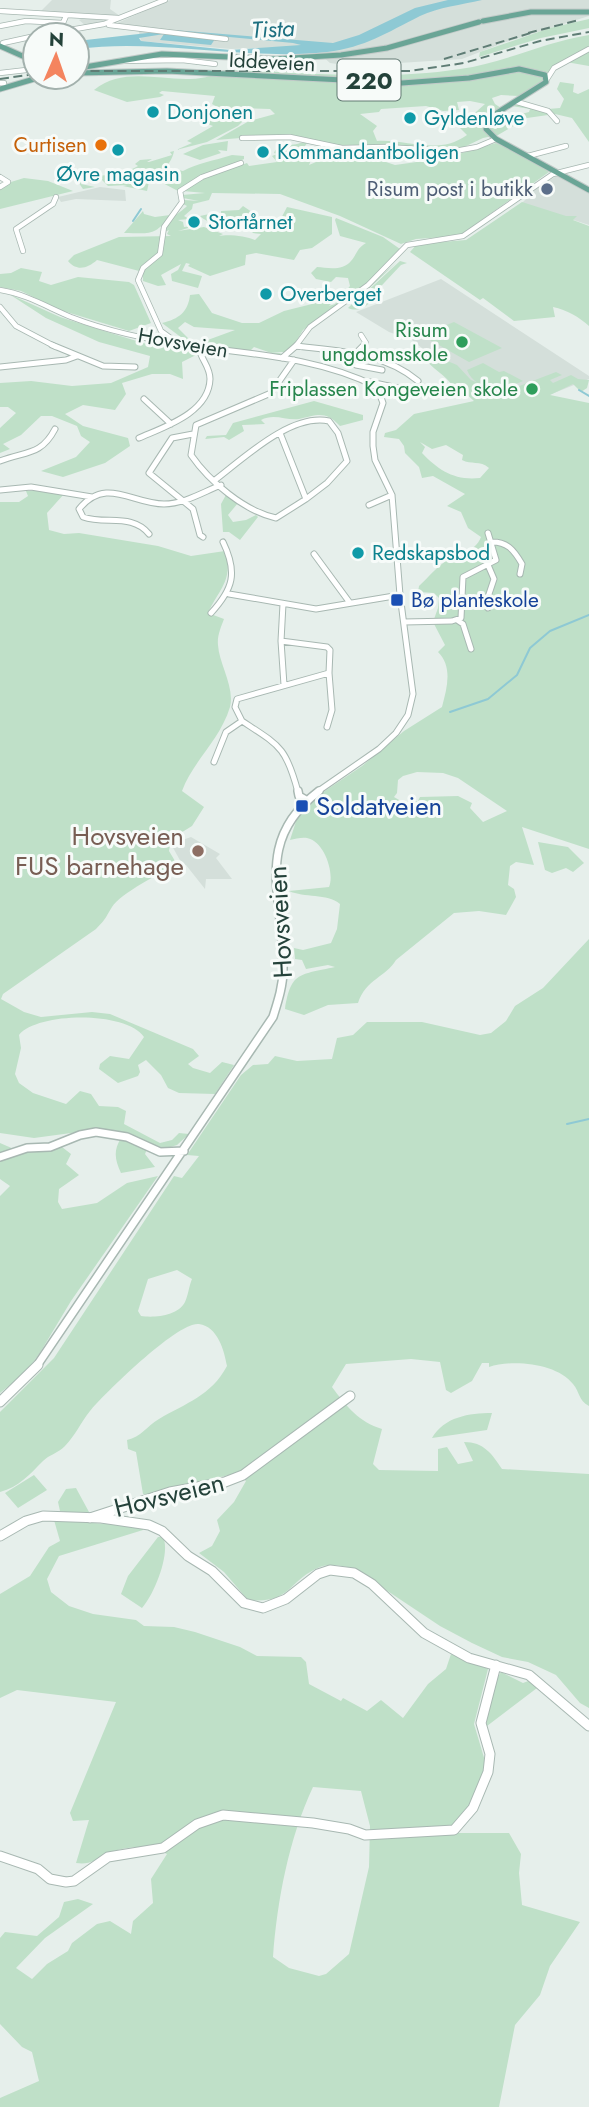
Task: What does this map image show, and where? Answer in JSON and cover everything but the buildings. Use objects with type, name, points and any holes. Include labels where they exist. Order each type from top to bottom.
[{"type":"main road","points":[[91,68],[148,55],[176,53],[267,59],[327,57],[387,48],[481,21],[531,12],[589,12]]},
{"type":"main road","points":[[4,45],[21,55]]},
{"type":"main road","name":"Iddeveien","points":[[91,71],[167,71],[402,83],[469,78],[519,69],[539,72],[547,79]]},
{"type":"main road","points":[[547,79],[543,85],[487,121],[486,129],[496,139],[589,190]]},
{"type":"main road","points":[[0,89],[21,83]]},
{"type":"street","points":[[91,26],[119,19],[165,0]]},
{"type":"street","points":[[136,4],[139,10]]},
{"type":"street","points":[[0,11],[40,15],[100,15],[119,19]]},
{"type":"street","points":[[35,21],[40,15]]},
{"type":"street","points":[[64,21],[67,16]]},
{"type":"street","points":[[0,26],[21,24]]},
{"type":"street","points":[[104,24],[226,39]]},
{"type":"street","points":[[4,45],[21,39]]},
{"type":"street","points":[[547,79],[554,68],[588,49]]},
{"type":"street","points":[[118,61],[182,60],[215,64]]},
{"type":"street","points":[[0,74],[21,71]]},
{"type":"street","points":[[517,102],[548,111],[557,121]]},
{"type":"street","points":[[242,138],[290,137],[342,148],[384,146],[454,151],[477,147],[496,139]]},
{"type":"street","points":[[528,156],[566,146]]},
{"type":"street","points":[[183,346],[161,331],[139,282],[140,272],[160,254],[164,227],[182,202],[180,191],[202,177],[241,163]]},
{"type":"street","points":[[282,358],[310,327],[368,285],[407,245],[424,240],[463,236],[557,172],[589,165]]},
{"type":"street","points":[[0,177],[8,182],[0,187]]},
{"type":"street","points":[[23,250],[16,229],[53,204],[55,197]]},
{"type":"street","name":"Hovsveien","points":[[0,290],[18,293],[72,317],[142,339],[294,360],[412,391]]},
{"type":"street","points":[[0,307],[9,319],[26,333],[77,356],[103,366],[135,367]]},
{"type":"street","points":[[0,320],[9,319]]},
{"type":"street","points":[[356,353],[366,343],[361,335]]},
{"type":"street","points":[[296,345],[356,353],[402,368],[418,381]]},
{"type":"street","points":[[307,347],[336,355],[356,365],[382,370]]},
{"type":"street","points":[[139,438],[181,420],[202,400],[208,390],[208,365],[199,348]]},
{"type":"street","points":[[1,367],[66,360],[77,356]]},
{"type":"street","points":[[215,480],[258,445],[310,420],[327,420],[333,425],[346,457],[344,467],[306,499],[272,519],[264,517],[200,469],[193,458],[193,434],[199,424],[271,393],[294,360]]},
{"type":"street","name":"Hovsveien","points":[[0,1402],[34,1370],[60,1335],[280,1003],[284,972],[275,895],[275,860],[286,826],[306,800],[369,758],[410,713],[413,694],[400,595],[392,495],[374,453],[373,435],[383,403],[380,390],[370,382]]},
{"type":"street","points":[[144,399],[171,424]]},
{"type":"street","points":[[0,461],[43,449],[49,444],[55,429]]},
{"type":"street","points":[[281,433],[306,499]]},
{"type":"street","points":[[193,434],[172,438],[149,473],[195,512],[200,535],[203,537]]},
{"type":"street","points":[[0,490],[32,487],[93,497],[120,492],[158,503],[182,500],[221,485]]},
{"type":"street","points":[[369,505],[392,495]]},
{"type":"street","points":[[93,497],[80,507],[83,517],[96,521],[135,521],[144,525],[149,534]]},
{"type":"street","points":[[457,620],[463,614],[460,596],[463,577],[468,572],[496,560],[488,533]]},
{"type":"street","points":[[211,613],[229,594],[229,553],[223,542]]},
{"type":"street","points":[[491,542],[503,542],[511,547],[522,565],[520,573]]},
{"type":"street","points":[[314,554],[351,603]]},
{"type":"street","points":[[488,565],[493,570],[494,581],[487,600],[488,608]]},
{"type":"street","points":[[229,594],[320,609],[400,595]]},
{"type":"street","points":[[283,604],[281,640],[284,685]]},
{"type":"street","points":[[404,622],[457,620],[463,624],[471,649]]},
{"type":"street","points":[[281,640],[327,647],[330,650],[332,710],[327,727]]},
{"type":"street","points":[[306,800],[299,796],[291,766],[279,745],[242,721],[235,707],[237,699],[329,673]]},
{"type":"street","points":[[214,762],[226,732],[242,721]]},
{"type":"street","points":[[0,1157],[27,1148],[50,1147],[80,1135],[96,1132],[127,1137],[160,1152],[184,1151]]},
{"type":"street","name":"Hovsveien","points":[[110,1514],[187,1488],[225,1482],[243,1475],[350,1396]]},
{"type":"street","points":[[0,1536],[40,1516],[89,1518],[110,1514],[159,1529],[192,1558],[219,1576],[238,1599],[254,1608],[271,1608],[320,1572],[341,1570],[353,1573],[368,1582],[411,1624],[440,1643],[496,1665],[515,1669],[545,1685],[573,1715],[589,1726]]},
{"type":"street","points":[[0,1856],[38,1869],[50,1879],[66,1882],[74,1881],[108,1857],[163,1848],[197,1824],[223,1815],[313,1823],[349,1829],[365,1835],[454,1830],[465,1818],[488,1776],[490,1755],[481,1724],[496,1665]]},
{"type":"shaded area","points":[[52,0],[111,0],[110,9],[120,16],[91,25],[91,21],[79,20],[86,17],[39,13]]},
{"type":"shaded area","points":[[170,0],[589,0],[589,16],[462,59],[352,66],[330,63],[320,54],[297,47],[231,49],[141,41],[138,28],[108,27]]},
{"type":"shaded area","points":[[558,175],[589,193],[589,225],[522,203],[536,189]]},
{"type":"shaded area","points":[[100,187],[125,190],[126,201],[76,199],[61,202],[58,197]]},
{"type":"shaded area","name":"Risum ungdomsskole","points":[[441,279],[589,376],[589,379],[549,395],[477,390],[444,360],[428,353],[412,340],[389,332],[356,312]]},
{"type":"shaded area","points":[[191,837],[220,854],[216,858],[232,879],[206,879],[205,889],[186,865],[182,864],[171,844]]},
{"type":"green space","points":[[589,19],[589,28],[541,38],[479,57],[480,52],[550,28]]},
{"type":"green space","points":[[589,35],[589,66],[566,62],[546,74],[542,83],[519,96],[501,95],[492,98],[495,104],[504,110],[496,116],[502,119],[529,112],[530,109],[512,106],[517,103],[548,109],[560,108],[564,99],[557,89],[560,82],[574,84],[573,92],[578,94],[589,89],[589,142],[572,118],[555,114],[527,118],[498,135],[483,138],[462,148],[344,147],[303,137],[279,135],[216,140],[249,121],[275,114],[270,109],[243,108],[238,115],[242,122],[238,126],[207,142],[176,150],[192,143],[187,141],[213,126],[200,121],[221,109],[212,104],[215,96],[162,91],[159,93],[164,95],[160,97],[127,102],[94,90],[109,81],[125,77],[192,79],[224,70],[342,75],[431,73],[476,66]],"holes":[[[457,102],[485,104],[459,127],[467,135],[445,145],[434,146],[377,141],[373,131],[377,126],[360,114],[379,112],[381,109],[426,106],[443,111],[459,110]]]},
{"type":"green space","points":[[228,141],[227,151],[218,150],[221,153],[200,160],[183,154],[203,145]]},
{"type":"green space","points":[[307,143],[303,149],[314,153],[309,165],[323,159],[343,156],[364,160],[374,158],[395,165],[445,158],[496,143],[528,158],[549,172],[459,236],[416,239],[401,244],[340,216],[280,194],[212,193],[209,200],[193,204],[192,209],[184,216],[189,219],[178,220],[183,222],[184,227],[195,226],[178,231],[204,227],[223,234],[219,236],[255,240],[261,234],[253,233],[240,222],[212,222],[200,216],[214,213],[211,215],[221,216],[221,211],[239,210],[243,206],[276,228],[287,207],[332,217],[332,234],[312,248],[300,250],[294,260],[256,253],[246,255],[245,265],[210,276],[186,263],[182,271],[202,276],[198,288],[172,281],[171,274],[178,270],[181,264],[161,275],[166,285],[158,286],[143,281],[143,272],[97,260],[82,268],[75,267],[68,261],[74,255],[119,237],[171,236],[167,234],[169,230],[165,232],[166,227],[187,206],[183,204],[184,200],[199,201],[183,198],[182,195],[205,193],[183,191],[204,178],[247,163],[249,166],[277,162],[272,156],[277,154],[274,153],[279,147]]},
{"type":"green space","points":[[174,151],[170,162],[162,171],[139,183],[149,182],[147,191],[123,186],[127,185],[108,186],[100,178],[82,180],[81,184],[95,187],[83,189],[74,176],[121,175],[138,166],[135,164],[140,160],[152,159],[149,162],[172,155],[170,152]]},
{"type":"green space","points":[[232,155],[244,156],[244,159],[178,191],[155,179],[168,168],[183,171]]},
{"type":"green space","points":[[24,178],[48,181],[73,191],[0,209],[0,189]]},
{"type":"green space","points":[[522,202],[566,216],[577,216],[573,220],[589,226],[589,326],[572,314],[553,307],[555,317],[514,321],[410,252],[417,244],[466,240]]},
{"type":"green space","points":[[143,211],[144,214],[155,217],[170,215],[160,227],[151,232],[124,233]]},
{"type":"green space","points":[[336,218],[383,237],[400,249],[374,278],[303,330],[294,345],[285,352],[270,352],[282,353],[277,355],[254,347],[250,351],[194,345],[235,330],[194,327],[185,322],[178,328],[191,341],[186,341],[162,323],[182,314],[190,295],[199,294],[212,313],[242,323],[259,323],[284,311],[316,303],[338,290],[342,292],[329,306],[335,304],[350,286],[348,278],[336,277],[331,282],[316,279],[311,273],[317,267],[335,268],[348,264],[366,243],[340,236]]},
{"type":"green space","points":[[400,261],[407,263],[401,265],[368,300],[371,301],[369,303],[358,309],[348,308],[358,298],[346,305],[396,263],[359,298],[362,296]]},
{"type":"green space","points":[[21,268],[42,272],[39,281],[51,285],[78,277],[129,282],[134,285],[151,323],[129,331],[60,310],[21,291],[0,287],[0,274]]},
{"type":"green space","points":[[9,294],[60,317],[104,331],[153,346],[197,352],[182,362],[183,379],[170,374],[152,374],[122,383],[126,394],[115,410],[83,405],[65,414],[83,426],[128,438],[130,446],[105,463],[63,477],[41,471],[76,457],[90,442],[81,436],[77,426],[52,416],[41,416],[21,435],[3,444],[10,449],[0,453],[0,428],[16,413],[8,407],[0,407],[0,383],[31,381],[72,386],[111,383],[148,367],[150,356],[99,342],[46,318]]},
{"type":"green space","name":"Risum ungdomsskole","points":[[454,322],[502,348],[469,362],[421,335]]},
{"type":"green space","points":[[428,353],[457,365],[471,380],[495,390],[509,390],[556,372],[562,375],[550,380],[553,383],[571,375],[589,380],[587,388],[581,392],[573,384],[550,395],[589,403],[589,849],[522,827],[534,865],[516,862],[510,866],[508,885],[514,889],[516,897],[506,915],[479,911],[454,913],[371,983],[358,1003],[328,1005],[304,1015],[285,1009],[294,981],[305,974],[335,967],[328,965],[306,969],[302,960],[295,959],[294,948],[303,950],[331,943],[337,929],[340,904],[329,898],[289,891],[329,887],[330,881],[327,858],[318,845],[307,838],[290,840],[299,812],[404,731],[442,707],[447,671],[438,652],[445,645],[433,622],[439,598],[434,593],[418,592],[419,586],[445,562],[475,546],[481,537],[468,528],[461,512],[447,506],[465,494],[433,476],[422,478],[419,467],[405,453],[399,439],[384,437],[385,433],[396,430],[414,414],[474,401],[463,391],[454,388],[423,356]],"holes":[[[420,442],[432,449],[446,445],[463,455],[462,460],[489,468],[480,478],[455,476],[428,459],[422,453],[425,447]],[[417,772],[443,773],[458,778],[507,811],[483,822],[470,808],[472,803],[458,796],[420,797],[418,801],[406,804],[394,797],[398,780]]]},
{"type":"green space","points":[[483,363],[523,381],[500,387],[477,383],[467,370]]},
{"type":"green space","points":[[314,401],[363,415],[363,420],[340,426],[321,415],[299,419],[271,417],[261,420],[265,424],[242,425],[244,431],[229,440],[224,437],[205,439],[207,436],[226,435],[233,423]]},
{"type":"green space","points":[[26,491],[64,494],[47,513],[49,530],[158,546],[191,556],[225,551],[227,561],[228,570],[224,584],[208,613],[224,619],[218,645],[229,684],[230,707],[220,730],[182,791],[204,807],[192,826],[171,839],[169,851],[178,866],[123,896],[96,929],[3,994],[1,999],[24,1012],[41,1017],[92,1012],[110,1014],[193,1049],[199,1056],[188,1064],[193,1068],[210,1073],[222,1062],[234,1065],[215,1094],[179,1093],[168,1088],[161,1075],[146,1060],[138,1065],[138,1076],[118,1083],[99,1069],[100,1064],[110,1056],[129,1059],[144,1037],[120,1022],[62,1019],[29,1027],[19,1035],[21,1048],[15,1074],[19,1083],[33,1093],[66,1104],[80,1091],[91,1094],[99,1106],[118,1107],[126,1111],[124,1124],[160,1143],[172,1140],[179,1133],[189,1134],[177,1145],[164,1149],[126,1133],[101,1129],[34,1138],[0,1133],[0,502],[19,502],[28,496]]},
{"type":"green space","points":[[227,493],[238,503],[228,515],[233,522],[256,515],[258,517],[240,540],[229,532],[223,532],[221,504]]},
{"type":"green space","points":[[538,842],[568,847],[584,863],[573,872],[566,868],[552,873],[545,870]]},
{"type":"green space","points":[[589,939],[589,1406],[566,1377],[545,1367],[521,1363],[489,1367],[489,1363],[482,1363],[472,1381],[451,1393],[446,1390],[440,1362],[411,1359],[346,1364],[332,1387],[354,1412],[366,1422],[382,1429],[373,1464],[379,1470],[438,1471],[438,1449],[447,1447],[458,1464],[473,1461],[464,1442],[482,1447],[502,1469],[589,1474],[589,1708],[580,1703],[556,1675],[528,1662],[502,1657],[472,1643],[440,1626],[353,1568],[324,1566],[310,1572],[282,1595],[248,1600],[224,1572],[199,1553],[212,1546],[220,1531],[217,1520],[234,1502],[246,1481],[237,1473],[143,1494],[136,1452],[128,1449],[127,1440],[206,1392],[221,1376],[227,1366],[224,1353],[215,1334],[206,1326],[189,1326],[159,1346],[98,1402],[65,1446],[45,1459],[19,1483],[0,1492],[0,1412],[54,1358],[174,1176],[182,1178],[199,1156],[187,1155],[241,1075],[253,1065],[268,1064],[275,1056],[297,1061],[332,1059],[337,1038],[353,1035],[367,1022],[422,1022],[480,1035],[491,1033],[506,1021],[515,1006],[543,988]],"holes":[[[177,1270],[192,1279],[182,1307],[159,1316],[141,1316],[138,1311],[148,1279]]]},
{"type":"green space","points":[[121,1138],[147,1149],[145,1154],[155,1167],[121,1173],[116,1156]]},
{"type":"green space","points":[[0,1143],[23,1153],[62,1147],[71,1154],[66,1164],[79,1175],[59,1189],[58,1202],[62,1209],[97,1203],[127,1183],[158,1176],[71,1301],[26,1372],[0,1393],[0,1196],[10,1186],[0,1179]]},
{"type":"green space","points":[[492,1413],[487,1430],[432,1438],[450,1421],[475,1414]]},
{"type":"green space","points":[[34,1475],[47,1490],[18,1508],[5,1493]]},
{"type":"green space","points":[[76,1488],[89,1512],[75,1514],[60,1511],[58,1502],[66,1489]]},
{"type":"green space","points":[[54,1520],[145,1527],[143,1530],[59,1556],[47,1579],[51,1592],[69,1606],[93,1614],[136,1620],[144,1626],[174,1627],[195,1632],[240,1647],[257,1656],[301,1657],[306,1662],[309,1684],[367,1711],[381,1700],[403,1718],[428,1684],[446,1669],[451,1654],[488,1669],[474,1724],[485,1761],[483,1779],[454,1833],[509,1833],[521,1854],[519,1873],[522,1905],[580,1922],[550,1966],[540,1995],[515,2025],[499,2107],[0,2107],[0,2098],[39,2081],[32,2052],[22,2047],[0,2024],[0,1938],[5,1932],[37,1936],[59,1917],[64,1902],[78,1899],[93,1904],[45,1938],[16,1968],[32,1979],[97,1924],[110,1921],[131,1934],[133,1921],[153,1903],[151,1879],[167,1854],[153,1849],[129,1848],[114,1851],[89,1863],[76,1863],[89,1820],[73,1821],[70,1813],[116,1702],[17,1690],[0,1698],[0,1594],[30,1576],[49,1547],[60,1541]],"holes":[[[313,1787],[361,1791],[370,1826],[369,1867],[349,1954],[326,1974],[319,1976],[289,1968],[273,1957],[275,1936],[291,1848]]]},
{"type":"green space","points":[[158,1537],[163,1537],[165,1544],[163,1563],[156,1584],[142,1608],[121,1594],[128,1576]]},
{"type":"green space","points":[[501,1672],[523,1683],[531,1680],[537,1684],[537,1688],[487,1726],[490,1698]]},
{"type":"water","name":"Tista","points":[[448,0],[482,0],[435,10],[365,43],[327,52],[264,54],[139,46],[91,48],[91,39],[174,30],[333,43],[359,35],[415,8]],"holes":[[[186,33],[301,45],[230,50],[141,41],[139,38],[164,34],[160,40],[211,45],[215,39],[165,34]]]},
{"type":"waterway","points":[[133,221],[141,209]]},
{"type":"waterway","points":[[579,390],[589,396]]},
{"type":"waterway","points":[[450,712],[488,699],[517,675],[530,648],[550,631],[589,615]]},
{"type":"waterway","points":[[567,1124],[589,1119]]},
{"type":"railway","points":[[528,33],[579,20]]},
{"type":"railway","points":[[444,59],[534,32]]},
{"type":"railway","points":[[91,71],[410,71],[464,63],[540,41],[589,32]]},
{"type":"railway","points":[[0,79],[21,76]]},
{"type":"place","name":"Donjonen","points":[[153,112]]},
{"type":"place","name":"Gyldenløve","points":[[410,118]]},
{"type":"place","name":"Curtisen","points":[[101,145]]},
{"type":"place","name":"Øvre magasin","points":[[118,150]]},
{"type":"place","name":"Kommandantboligen","points":[[263,152]]},
{"type":"place","name":"Risum post i butikk","points":[[547,189]]},
{"type":"place","name":"Stortårnet","points":[[194,222]]},
{"type":"place","name":"Overberget","points":[[266,294]]},
{"type":"place","name":"Risum ungdomsskole","points":[[462,342]]},
{"type":"place","name":"Friplassen Kongeveien skole","points":[[532,389]]},
{"type":"place","name":"Redskapsbod","points":[[358,553]]},
{"type":"place","name":"Bø planteskole","points":[[397,600]]},
{"type":"place","name":"Soldatveien","points":[[302,806]]},
{"type":"place","name":"Hovsveien FUS barnehage","points":[[198,851]]}]
